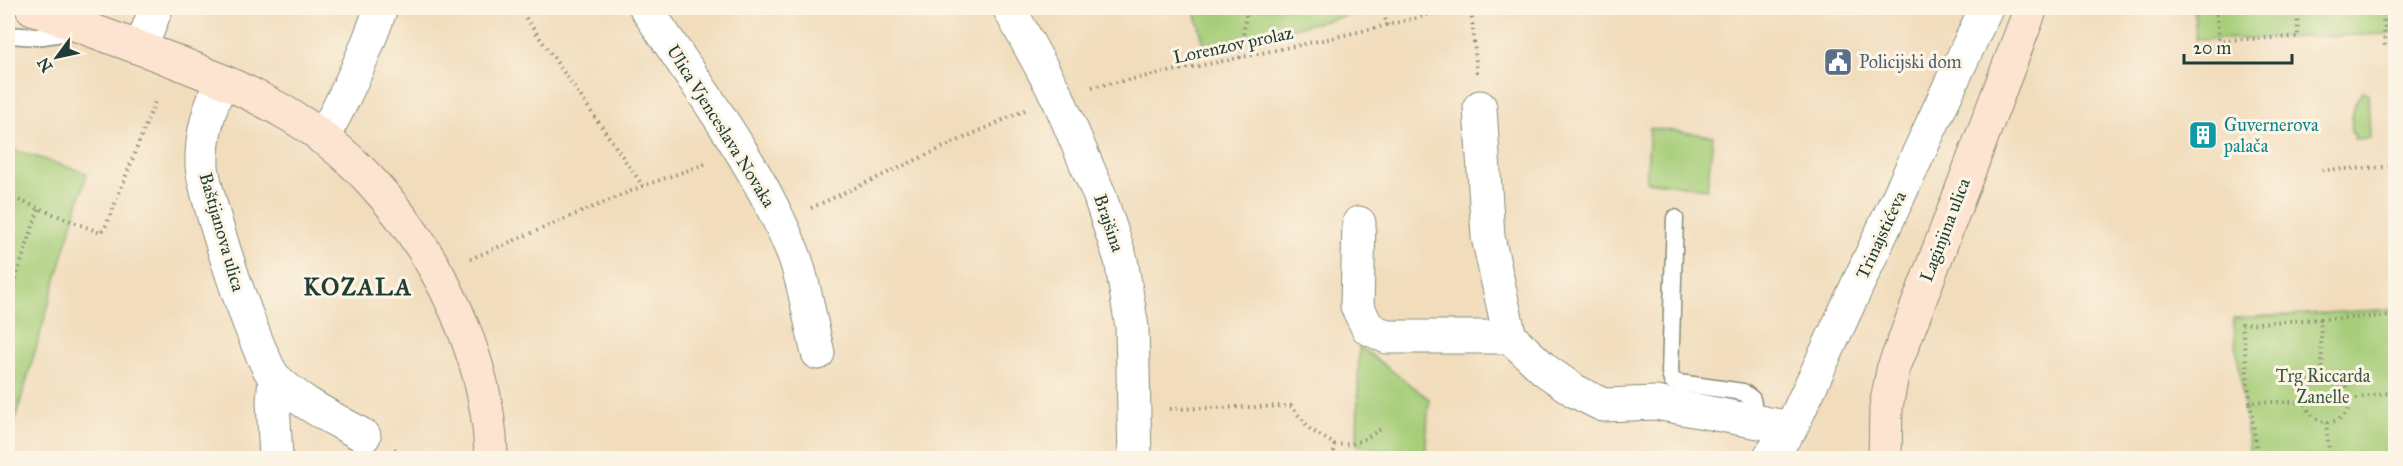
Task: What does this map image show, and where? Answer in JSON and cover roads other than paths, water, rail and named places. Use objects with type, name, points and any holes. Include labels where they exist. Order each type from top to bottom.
[{"type":"main road","points":[[32,8],[141,48],[221,82],[292,116],[322,138],[374,186],[412,231],[439,274],[457,311],[477,366],[491,431],[491,459]]},
{"type":"main road","name":"Laginjina ulica","points":[[1885,459],[1886,407],[1893,370],[2031,8]]},
{"type":"street","points":[[141,48],[156,8]]},
{"type":"street","points":[[322,138],[344,100],[365,54],[381,8]]},
{"type":"street","name":"Ulica Vjenceslava Novaka","points":[[646,8],[740,151],[780,223],[795,257],[818,353]]},
{"type":"street","name":"Brajšina","points":[[1009,8],[1058,98],[1099,194],[1121,260],[1132,327],[1135,459]]},
{"type":"street","name":"Trinajstićeva","points":[[1769,459],[1791,428],[1982,17]]},
{"type":"street","name":"Baštijanova ulica","points":[[221,82],[208,111],[202,143],[202,168],[210,203],[236,283],[267,365],[274,378],[308,404],[364,436]]},
{"type":"street","points":[[1480,107],[1488,237],[1510,338],[1545,370],[1575,391],[1602,405],[1656,403],[1791,428]]},
{"type":"street","points":[[1359,223],[1357,306],[1368,328],[1387,337],[1510,338]]},
{"type":"street","name":"Baštijanova ulica","points":[[274,378],[276,459]]},
{"type":"lane","points":[[8,35],[37,37],[87,30]]},
{"type":"lane","points":[[1675,218],[1670,372],[1672,381],[1743,392],[1752,399],[1756,421]]},
{"type":"place","name":"Policijski dom","points":[[1838,62]]},
{"type":"place","name":"Guvernerova palača","points":[[2203,135]]},
{"type":"district","name":"KOZALA","points":[[358,287]]},
{"type":"park label","name":"Trg Riccarda Zanelle","points":[[2323,386]]}]
